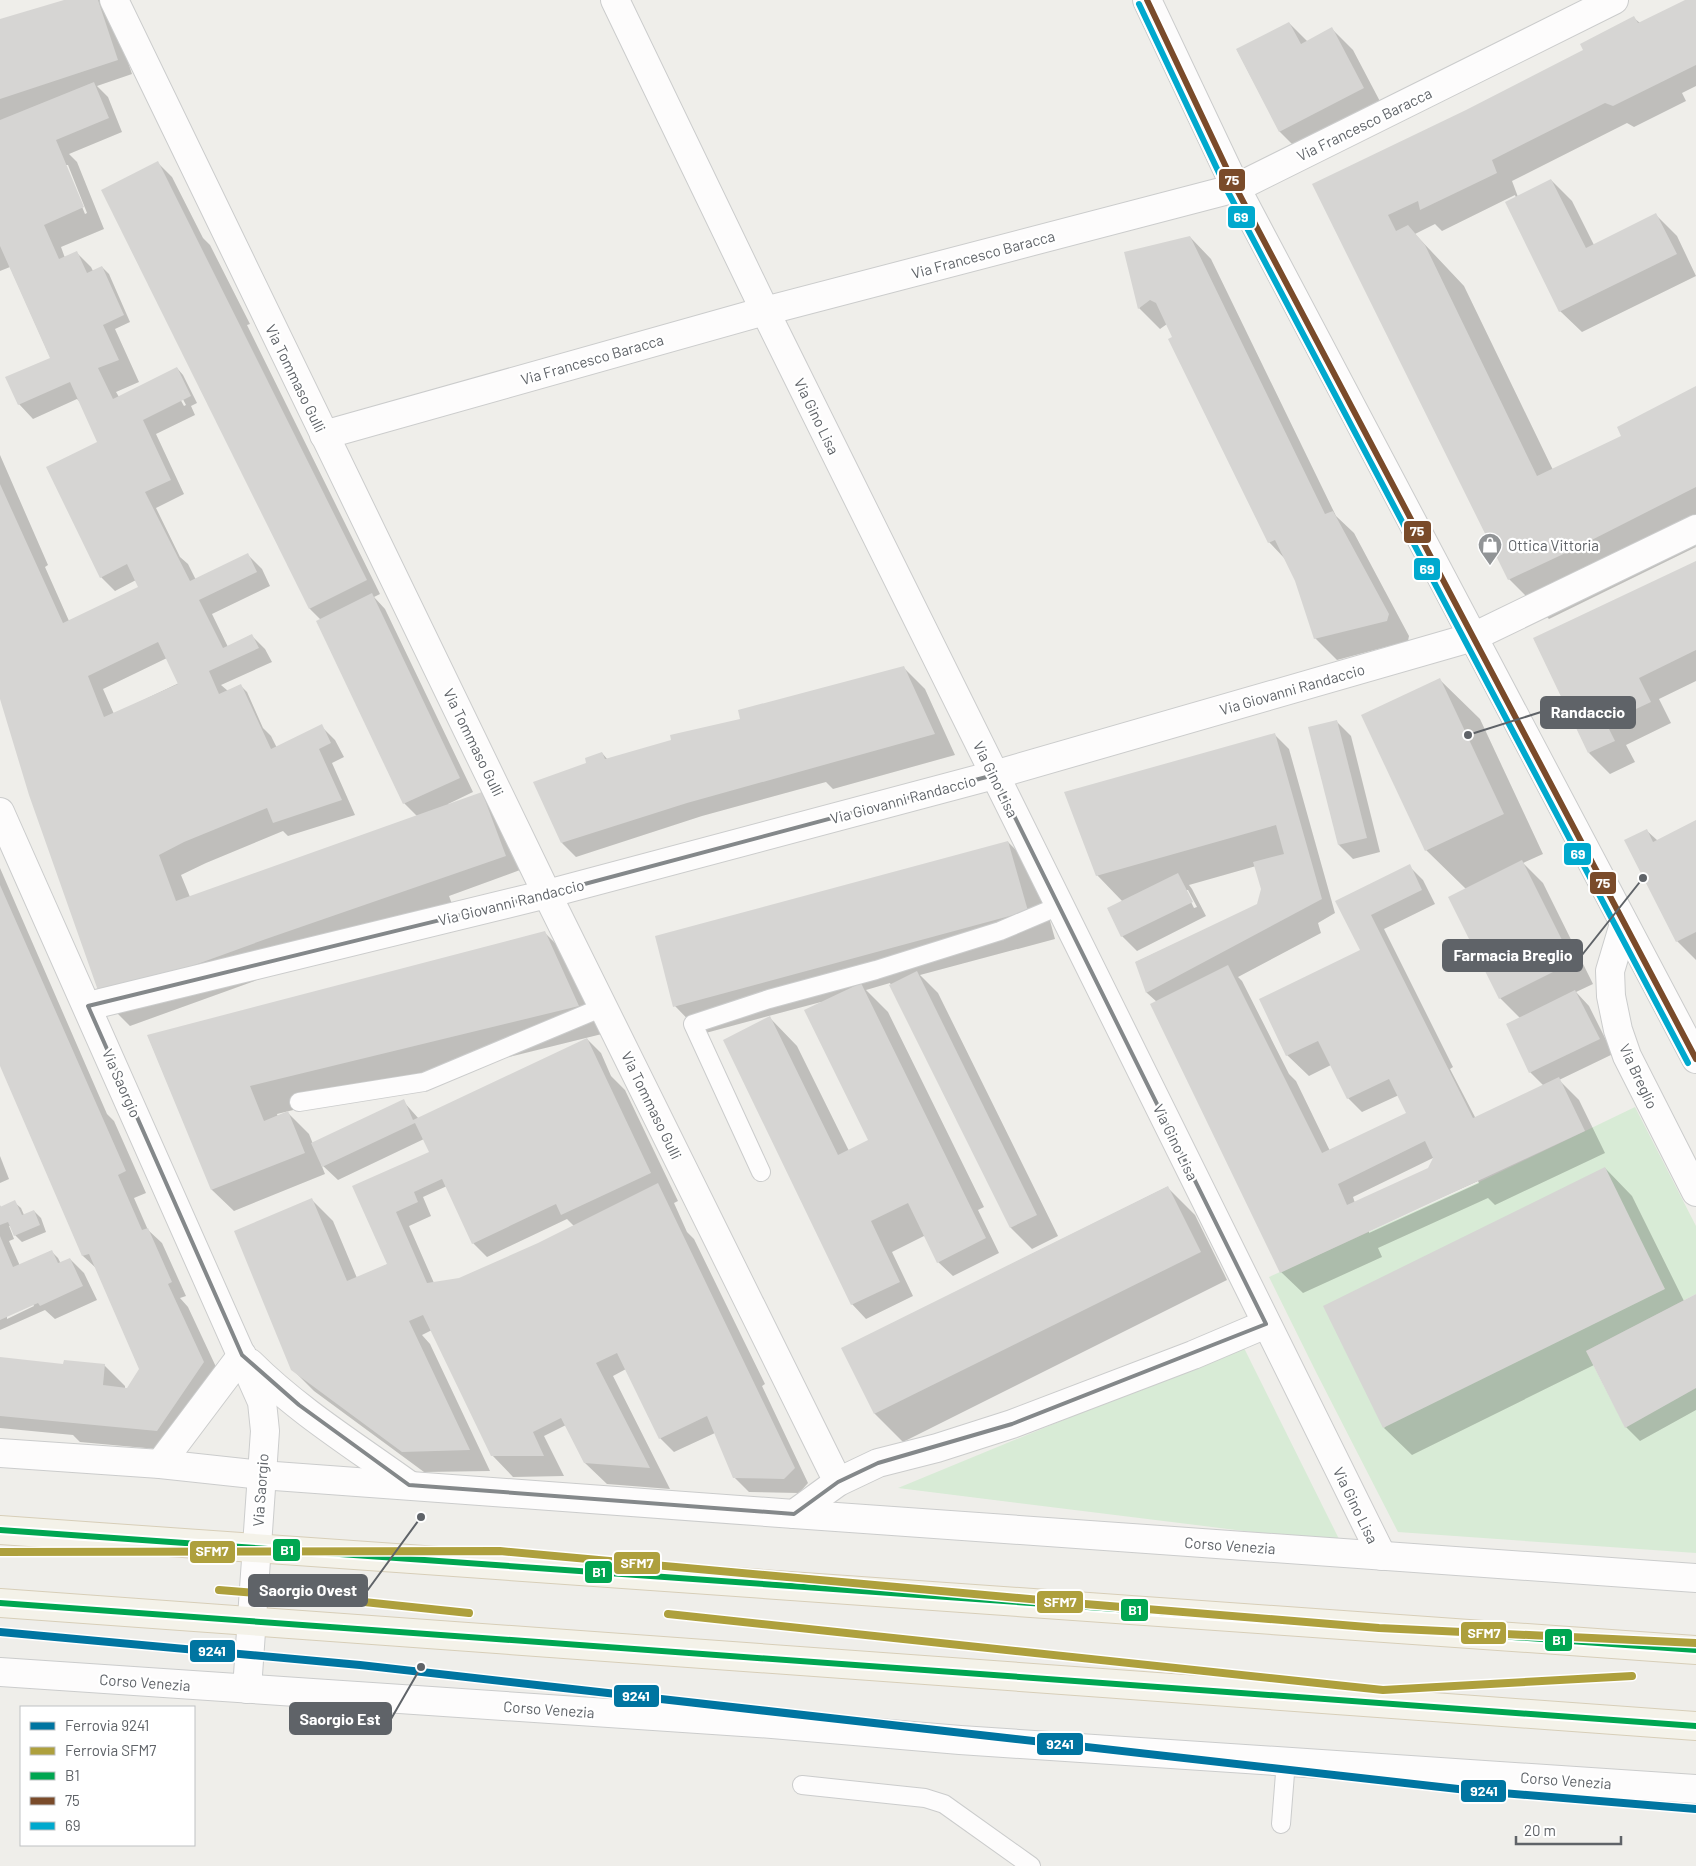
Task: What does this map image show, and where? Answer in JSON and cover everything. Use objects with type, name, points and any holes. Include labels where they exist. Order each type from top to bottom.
[{"type":"main road","points":[[0,1530],[1696,1650]]},
{"type":"main road","points":[[0,1603],[1696,1726]]},
{"type":"street","name":"Via Tommaso Gulli","points":[[114,0],[547,894],[838,1482]]},
{"type":"street","name":"Via Gino Lisa","points":[[615,0],[765,311],[1382,1556]]},
{"type":"street","points":[[1147,0],[1236,188],[1696,1059]]},
{"type":"street","name":"Via Francesco Baracca","points":[[324,435],[765,311],[1236,188],[1614,0]]},
{"type":"street","name":"Via Giovanni Randaccio","points":[[88,1006],[547,894],[994,775],[1473,637],[1696,529]]},
{"type":"street","name":"Via Saorgio","points":[[0,812],[88,1006],[262,1402],[265,1431],[246,1689]]},
{"type":"street","name":"Via Breglio","points":[[1624,924],[1610,971],[1611,996],[1618,1030],[1627,1056],[1696,1192]]},
{"type":"street","points":[[794,1514],[838,1482],[878,1463],[937,1448],[1002,1427],[1099,1392],[1266,1324]]},
{"type":"street","points":[[160,1464],[242,1355]]},
{"type":"street","name":"Via Saorgio","points":[[242,1355],[277,1388],[409,1484]]},
{"type":"street","name":"Corso Venezia","points":[[0,1453],[160,1464],[261,1475],[409,1484],[794,1514],[1696,1578]]},
{"type":"street","name":"Corso Venezia","points":[[0,1672],[762,1723],[960,1740],[1696,1789]]},
{"type":"lane","points":[[761,1172],[694,1024],[769,999],[876,970],[1000,931],[1059,906]]},
{"type":"lane","points":[[298,1102],[424,1082],[604,1007]]},
{"type":"lane","points":[[1281,1824],[1286,1762]]},
{"type":"lane","points":[[802,1785],[925,1798],[944,1804],[1031,1866]]},
{"type":"highlighted area","points":[[994,775],[1266,1324],[1012,1424],[878,1463],[838,1482],[794,1514],[409,1485],[299,1405],[242,1355],[88,1006],[547,894]]},
{"type":"green space","points":[[1635,1107],[1696,1226],[1696,1294],[1586,1351],[1625,1427],[1696,1388],[1696,1553],[1398,1532],[1269,1277],[1473,1185]]},
{"type":"green space","points":[[1243,1346],[1341,1543],[898,1488]]},
{"type":"building","points":[[64,0],[98,0],[118,60],[0,99],[0,19]]},
{"type":"building","points":[[1685,0],[1696,0],[1696,65],[1613,106],[1605,103],[1492,160],[1497,173],[1420,210],[1418,201],[1388,215],[1396,231],[1408,225],[1425,245],[1537,476],[1621,436],[1617,427],[1696,386],[1696,487],[1508,580],[1312,184],[1466,110],[1583,50],[1580,44],[1634,16],[1638,23]]},
{"type":"building","points":[[1289,22],[1301,44],[1332,27],[1364,88],[1279,132],[1236,49]]},
{"type":"building","points":[[94,82],[109,118],[56,140],[84,207],[44,225],[59,259],[77,251],[87,273],[102,266],[124,315],[103,325],[119,360],[98,368],[113,399],[177,367],[191,396],[143,420],[171,480],[145,492],[190,581],[248,553],[257,572],[199,600],[223,648],[252,634],[259,648],[209,671],[219,694],[241,684],[271,749],[322,724],[331,743],[319,749],[342,800],[273,823],[267,808],[184,842],[159,855],[176,901],[482,792],[506,856],[266,939],[101,999],[29,795],[0,699],[0,484],[63,623],[138,587],[127,564],[100,578],[46,467],[97,442],[70,382],[18,405],[5,377],[50,358],[0,246],[0,120]],"holes":[[[158,642],[178,684],[104,717],[88,676]]]},
{"type":"building","points":[[158,161],[367,580],[309,609],[101,190]]},
{"type":"building","points":[[1551,179],[1586,248],[1656,213],[1677,254],[1559,312],[1505,202]]},
{"type":"building","points":[[1190,236],[1325,514],[1333,511],[1389,614],[1387,621],[1314,639],[1295,581],[1275,540],[1268,543],[1168,339],[1172,337],[1156,303],[1150,300],[1138,309],[1124,252]]},
{"type":"building","points":[[1696,561],[1696,650],[1639,678],[1651,702],[1606,723],[1615,741],[1588,753],[1533,638]]},
{"type":"building","points":[[372,593],[460,778],[403,804],[316,621]]},
{"type":"building","points":[[904,666],[935,734],[687,803],[561,843],[533,782],[586,763],[585,758],[602,752],[605,759],[671,740],[670,735],[740,719],[738,710]]},
{"type":"building","points":[[1440,678],[1504,814],[1425,851],[1361,715]]},
{"type":"building","points":[[1337,720],[1367,838],[1338,845],[1308,727]]},
{"type":"building","points":[[1275,733],[1322,899],[1146,993],[1135,962],[1257,904],[1261,889],[1253,862],[1284,854],[1276,825],[1096,876],[1064,792]]},
{"type":"building","points":[[1696,820],[1696,932],[1676,942],[1624,840],[1647,829],[1653,842]]},
{"type":"building","points":[[1008,841],[1028,911],[673,1007],[655,936]]},
{"type":"building","points":[[1522,860],[1573,962],[1499,999],[1448,897]]},
{"type":"building","points":[[1410,864],[1422,890],[1371,915],[1473,1118],[1559,1077],[1585,1131],[1280,1273],[1150,1004],[1228,965],[1322,1153],[1406,1113],[1389,1079],[1347,1099],[1318,1041],[1286,1056],[1259,999],[1360,950],[1335,901]],"holes":[[[1425,1141],[1433,1158],[1428,1168],[1347,1205],[1338,1184]]]},
{"type":"building","points":[[1178,873],[1193,902],[1121,937],[1107,908]]},
{"type":"building","points":[[0,885],[126,1171],[118,1175],[142,1230],[148,1228],[172,1282],[168,1284],[204,1362],[157,1431],[0,1416],[0,1357],[63,1364],[64,1360],[105,1364],[103,1385],[127,1388],[139,1369],[89,1254],[82,1256],[0,1066]]},
{"type":"building","points":[[545,931],[579,1006],[250,1086],[264,1121],[288,1111],[305,1153],[211,1190],[147,1035]]},
{"type":"building","points":[[917,971],[1037,1215],[1010,1228],[889,985]]},
{"type":"building","points":[[861,983],[986,1238],[937,1263],[908,1203],[871,1221],[900,1282],[851,1305],[723,1040],[770,1016],[838,1155],[868,1140],[804,1010]]},
{"type":"building","points":[[1575,990],[1600,1039],[1529,1073],[1506,1024]]},
{"type":"building","points":[[587,1038],[651,1173],[561,1215],[556,1204],[472,1244],[442,1179],[414,1192],[418,1202],[396,1212],[427,1283],[459,1278],[538,1243],[658,1183],[795,1468],[784,1479],[733,1478],[707,1416],[659,1439],[617,1353],[596,1363],[650,1468],[584,1463],[561,1418],[533,1432],[544,1456],[491,1456],[423,1315],[409,1321],[470,1450],[402,1452],[291,1370],[234,1231],[312,1198],[347,1281],[387,1264],[352,1186],[429,1152],[415,1123],[322,1167],[311,1143],[404,1099],[413,1120]]},
{"type":"building","points":[[1605,1167],[1665,1289],[1383,1428],[1323,1306]]},
{"type":"building","points":[[1168,1186],[1201,1252],[874,1414],[841,1348]]},
{"type":"building","points":[[15,1200],[22,1215],[34,1210],[40,1225],[14,1236],[8,1222],[0,1225],[0,1207]]},
{"type":"building","points":[[0,1236],[13,1267],[52,1250],[58,1263],[70,1258],[83,1286],[40,1306],[38,1303],[0,1320]]},
{"type":"building","points":[[1696,1294],[1696,1388],[1625,1428],[1586,1351]]},
{"type":"rail line","name":"SFM7","points":[[0,1552],[500,1551],[1085,1604],[1379,1628],[1696,1643]]},
{"type":"rail line","name":"SFM7","points":[[219,1590],[469,1613]]},
{"type":"rail line","name":"SFM7","points":[[668,1614],[1383,1690],[1632,1676]]},
{"type":"rail line","name":"9241","points":[[0,1632],[360,1665],[1467,1790],[1696,1809]]},
{"type":"transit line","name":"75","points":[[1147,0],[1236,188],[1696,1059]]},
{"type":"transit line","name":"69","points":[[1139,4],[1228,192],[1688,1063]]},
{"type":"transit line","name":"B1","points":[[0,1530],[1696,1650]]},
{"type":"transit line","name":"B1","points":[[0,1603],[1696,1726]]},
{"type":"place","name":"Ottica Vittoria","points":[[1490,566]]},
{"type":"place","name":"Randaccio","points":[[1468,735]]},
{"type":"place","name":"Farmacia Breglio","points":[[1643,878]]},
{"type":"place","name":"Saorgio Ovest","points":[[421,1517]]},
{"type":"place","name":"Saorgio Est","points":[[421,1667]]}]
